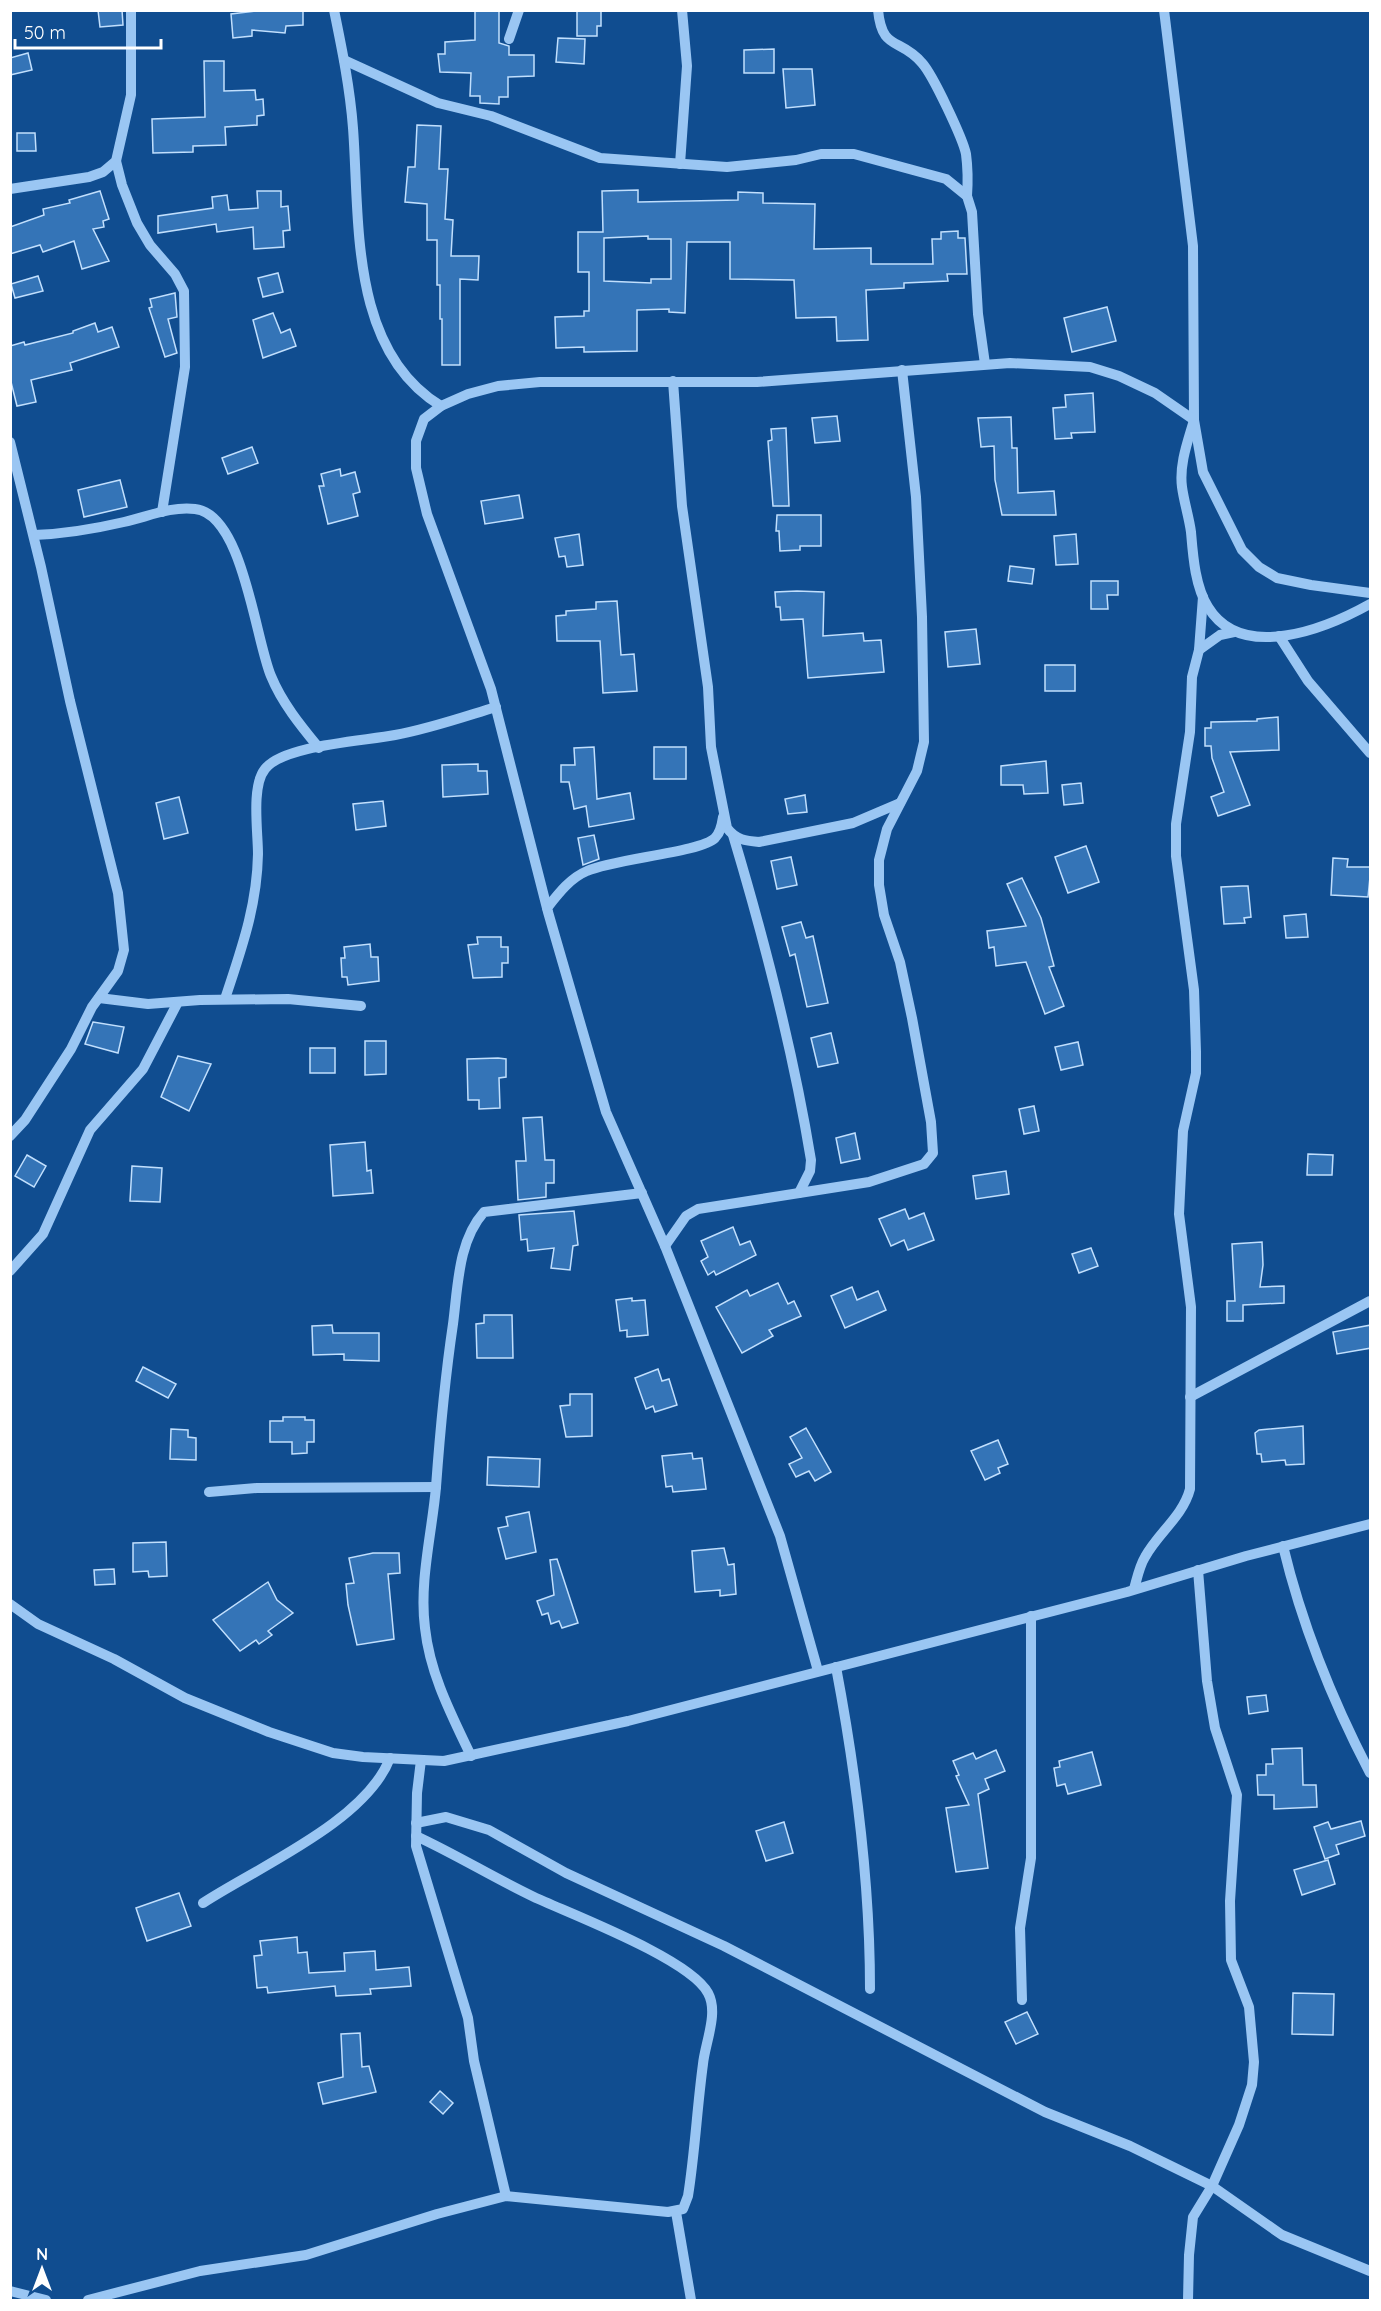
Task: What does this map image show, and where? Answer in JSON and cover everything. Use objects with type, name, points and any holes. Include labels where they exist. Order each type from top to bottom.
[{"type":"street","points":[[131,10],[131,95],[116,161],[122,185],[137,223],[162,261],[175,274],[184,291],[185,367],[162,512]]},
{"type":"street","points":[[334,10],[353,124],[359,241],[371,309],[387,348],[402,373],[421,394],[441,406]]},
{"type":"street","points":[[509,39],[519,10]]},
{"type":"street","points":[[680,164],[687,66],[682,10]]},
{"type":"street","points":[[878,10],[880,30],[885,39],[900,45],[922,62],[936,84],[965,152],[968,173],[967,196],[972,212],[978,314],[985,364]]},
{"type":"street","points":[[1164,10],[1193,246],[1194,420],[1203,472],[1242,550],[1259,567],[1277,578],[1371,593]]},
{"type":"street","points":[[344,60],[438,103],[491,116],[600,158],[727,166],[796,160],[821,154],[854,154],[946,179],[967,196]]},
{"type":"street","points":[[10,189],[89,177],[103,172],[116,161]]},
{"type":"street","points":[[818,1671],[780,1536],[665,1246],[606,1112],[547,908],[496,707],[427,514],[416,468],[417,441],[424,419],[441,406],[468,394],[498,386],[540,382],[757,382],[985,364],[1057,363],[1090,367],[1119,376],[1155,393],[1194,420]]},
{"type":"street","points":[[665,1246],[686,1216],[698,1209],[869,1182],[924,1164],[933,1153],[931,1122],[912,1018],[879,885],[879,860],[887,829],[917,771],[924,730],[917,516],[912,445],[902,370]]},
{"type":"street","points":[[673,381],[682,506],[708,687],[712,758],[723,816],[733,835],[761,930],[800,1093],[811,1160],[810,1171],[799,1193]]},
{"type":"street","points":[[1194,420],[1182,462],[1182,486],[1194,564],[1208,608],[1234,632],[1254,638],[1279,636],[1330,623],[1371,604]]},
{"type":"street","points":[[10,442],[34,536],[122,919],[124,950],[118,971],[92,1007],[71,1049],[25,1120],[10,1136]]},
{"type":"street","points":[[34,536],[65,534],[162,512],[194,509],[207,511],[223,526],[247,589],[270,675],[296,720],[319,748]]},
{"type":"street","points":[[1134,1589],[1144,1557],[1187,1500],[1190,1489],[1191,1307],[1179,1214],[1183,1131],[1196,1072],[1196,1052],[1194,990],[1180,888],[1176,824],[1190,732],[1192,677],[1199,651],[1203,594]]},
{"type":"street","points":[[1199,651],[1220,635],[1234,632]]},
{"type":"street","points":[[1279,636],[1308,681],[1371,753]]},
{"type":"street","points":[[225,999],[252,918],[256,887],[259,779],[265,768],[285,755],[396,735],[496,707]]},
{"type":"street","points":[[733,835],[746,841],[759,842],[804,834],[853,823],[900,803]]},
{"type":"street","points":[[547,908],[569,882],[586,871],[613,862],[709,843],[721,830],[723,816]]},
{"type":"street","points":[[99,998],[147,1004],[225,999],[322,1001],[361,1006]]},
{"type":"street","points":[[10,1270],[43,1234],[90,1130],[143,1069],[178,1002]]},
{"type":"street","points":[[471,1756],[441,1693],[424,1625],[440,1419],[460,1266],[474,1223],[484,1212],[642,1193]]},
{"type":"street","points":[[1190,1397],[1371,1301]]},
{"type":"street","points":[[209,1492],[257,1488],[436,1487]]},
{"type":"street","points":[[10,1604],[38,1624],[114,1659],[196,1702],[333,1753],[444,1761],[618,1724],[1134,1589],[1283,1546],[1371,1524]]},
{"type":"street","points":[[1283,1546],[1293,1590],[1327,1678],[1347,1728],[1371,1773]]},
{"type":"street","points":[[1188,2301],[1190,2230],[1200,2202],[1212,2186],[1239,2126],[1252,2085],[1254,2062],[1249,2007],[1231,1960],[1230,1900],[1237,1795],[1215,1728],[1207,1681],[1198,1570]]},
{"type":"street","points":[[1022,2000],[1020,1928],[1031,1858],[1031,1616]]},
{"type":"street","points":[[836,1667],[854,1761],[870,1919],[870,1989]]},
{"type":"street","points":[[203,1904],[296,1848],[343,1815],[376,1782],[385,1771],[390,1758]]},
{"type":"street","points":[[421,1760],[417,1836],[426,1881],[468,2018],[474,2061],[506,2196]]},
{"type":"street","points":[[417,1823],[446,1817],[489,1830],[566,1873],[724,1946],[1045,2112],[1130,2146],[1212,2186],[1282,2235],[1371,2271]]},
{"type":"street","points":[[88,2301],[200,2271],[306,2255],[437,2214],[506,2196],[676,2212],[683,2209],[688,2196],[702,2066],[711,2022],[709,1994],[696,1977],[663,1957],[533,1896],[417,1836]]},
{"type":"street","points":[[676,2212],[691,2301]]},
{"type":"street","points":[[10,2291],[46,2301]]},
{"type":"building","points":[[98,10],[122,10],[123,25],[100,27]]},
{"type":"building","points":[[265,10],[303,10],[303,25],[286,26],[285,33],[252,30],[252,36],[233,38],[231,14]]},
{"type":"building","points":[[475,10],[499,10],[499,43],[509,46],[509,55],[534,55],[534,76],[508,77],[508,97],[499,97],[499,104],[480,103],[480,96],[470,96],[471,73],[440,72],[438,54],[445,54],[445,42],[475,40]]},
{"type":"building","points":[[577,10],[601,10],[601,26],[597,26],[597,36],[577,36]]},
{"type":"building","points":[[558,38],[585,39],[584,64],[556,62]]},
{"type":"building","points":[[774,49],[774,73],[744,73],[744,50]]},
{"type":"building","points":[[28,53],[32,70],[10,75],[10,58]]},
{"type":"building","points":[[204,61],[224,61],[224,91],[255,90],[256,100],[263,99],[264,115],[257,116],[257,125],[225,127],[226,145],[193,146],[193,152],[153,153],[152,119],[205,117]]},
{"type":"building","points":[[783,69],[812,69],[815,105],[786,108]]},
{"type":"building","points":[[417,125],[441,126],[439,169],[448,169],[445,219],[453,220],[451,256],[479,256],[478,280],[460,279],[460,365],[442,365],[442,319],[440,319],[440,285],[437,285],[437,240],[427,240],[427,204],[405,202],[408,167],[415,167]]},
{"type":"building","points":[[17,133],[35,133],[36,151],[17,151]]},
{"type":"building","points":[[638,190],[638,202],[738,200],[738,192],[763,193],[763,203],[815,204],[814,249],[871,248],[871,264],[933,264],[932,239],[941,239],[941,232],[958,231],[958,238],[965,238],[967,274],[947,274],[948,281],[904,283],[904,288],[866,290],[868,340],[837,341],[836,317],[796,318],[794,280],[730,279],[730,242],[687,242],[685,313],[669,312],[669,309],[637,310],[637,351],[584,352],[584,347],[556,348],[555,317],[584,316],[584,311],[589,311],[589,272],[578,272],[578,232],[603,232],[602,191]],"holes":[[[648,236],[648,239],[671,239],[671,279],[651,279],[651,283],[604,281],[604,238]]]},
{"type":"building","points":[[100,191],[109,219],[103,221],[104,227],[93,229],[109,261],[82,269],[74,241],[43,252],[40,245],[10,254],[10,227],[44,215],[43,209],[70,203],[69,200]]},
{"type":"building","points":[[257,191],[281,191],[281,207],[288,206],[290,230],[283,231],[284,247],[254,249],[253,227],[217,232],[216,224],[158,233],[158,216],[213,208],[212,197],[227,195],[229,210],[258,208]]},
{"type":"building","points":[[278,273],[283,292],[263,297],[258,278]]},
{"type":"building","points":[[38,276],[43,291],[15,298],[11,284]]},
{"type":"building","points":[[175,293],[177,317],[168,319],[177,353],[165,357],[149,308],[152,307],[150,299]]},
{"type":"building","points":[[1107,307],[1116,341],[1072,352],[1064,318]]},
{"type":"building","points":[[273,313],[281,333],[290,329],[296,346],[263,358],[253,320]]},
{"type":"building","points":[[95,323],[98,332],[112,327],[119,347],[70,363],[72,370],[31,380],[36,402],[17,406],[10,378],[10,346],[24,342],[25,345],[73,333],[73,331]]},
{"type":"building","points":[[1093,393],[1095,432],[1071,433],[1072,438],[1055,439],[1053,408],[1066,407],[1065,395]]},
{"type":"building","points":[[837,416],[840,441],[815,443],[812,418]]},
{"type":"building","points":[[1011,417],[1012,448],[1017,448],[1018,493],[1054,491],[1056,515],[1002,515],[995,480],[994,446],[981,447],[978,418]]},
{"type":"building","points":[[786,428],[789,506],[773,506],[768,441],[772,440],[771,429]]},
{"type":"building","points":[[252,447],[258,463],[228,474],[222,458]]},
{"type":"building","points":[[340,469],[341,476],[355,472],[360,492],[353,494],[358,516],[328,524],[319,486],[324,486],[321,474]]},
{"type":"building","points":[[120,480],[127,507],[84,517],[78,490]]},
{"type":"building","points":[[519,495],[523,518],[485,524],[481,501]]},
{"type":"building","points":[[777,515],[821,515],[821,546],[800,546],[800,550],[780,551],[779,531],[776,531]]},
{"type":"building","points":[[579,534],[583,565],[567,567],[565,556],[559,557],[555,538]]},
{"type":"building","points":[[1076,534],[1078,564],[1056,565],[1054,536]]},
{"type":"building","points":[[1010,566],[1034,569],[1032,584],[1008,581]]},
{"type":"building","points":[[1091,581],[1118,581],[1118,595],[1107,595],[1108,609],[1091,609]]},
{"type":"building","points":[[775,592],[824,592],[823,636],[863,633],[864,641],[881,640],[884,672],[808,678],[803,619],[781,620],[780,607],[776,607]]},
{"type":"building","points":[[617,601],[621,655],[634,654],[637,691],[603,693],[600,641],[557,641],[556,616],[566,615],[566,611],[596,609],[596,602]]},
{"type":"building","points":[[976,629],[980,664],[948,667],[945,632]]},
{"type":"building","points":[[1045,665],[1075,665],[1075,691],[1045,691]]},
{"type":"building","points":[[1278,717],[1279,750],[1230,752],[1250,805],[1218,816],[1211,797],[1224,792],[1212,758],[1211,746],[1205,746],[1205,728],[1211,728],[1211,722],[1257,721],[1257,719]]},
{"type":"building","points":[[594,747],[597,799],[630,793],[634,819],[589,827],[586,806],[574,809],[569,782],[561,782],[561,765],[575,765],[574,748]]},
{"type":"building","points":[[654,747],[686,747],[686,779],[654,779]]},
{"type":"building","points":[[1046,761],[1048,793],[1024,794],[1023,785],[1001,785],[1001,766]]},
{"type":"building","points":[[478,764],[478,771],[487,771],[488,794],[443,797],[442,765]]},
{"type":"building","points":[[1081,783],[1083,803],[1064,805],[1062,785]]},
{"type":"building","points":[[805,795],[807,812],[788,814],[785,799]]},
{"type":"building","points":[[179,797],[188,833],[164,839],[156,803]]},
{"type":"building","points":[[383,801],[386,826],[356,830],[353,804]]},
{"type":"building","points":[[594,835],[599,859],[583,865],[578,838]]},
{"type":"building","points":[[1086,846],[1099,882],[1068,893],[1055,857]]},
{"type":"building","points":[[791,857],[797,885],[777,889],[771,861]]},
{"type":"building","points":[[1333,858],[1348,859],[1347,867],[1371,867],[1368,897],[1331,895]]},
{"type":"building","points":[[1022,878],[1041,918],[1054,966],[1049,967],[1064,1006],[1045,1014],[1026,962],[996,966],[994,947],[989,948],[987,931],[1026,926],[1007,884]]},
{"type":"building","points":[[1248,886],[1251,917],[1244,918],[1245,923],[1224,924],[1221,887]]},
{"type":"building","points":[[1306,914],[1308,937],[1286,938],[1284,916]]},
{"type":"building","points":[[801,922],[806,938],[813,936],[828,1003],[807,1007],[795,954],[790,956],[782,927]]},
{"type":"building","points":[[477,937],[501,937],[501,947],[508,947],[508,963],[502,963],[502,977],[473,978],[468,945],[478,944]]},
{"type":"building","points":[[370,944],[371,957],[378,957],[379,981],[348,985],[347,977],[342,977],[341,958],[345,958],[344,947]]},
{"type":"building","points":[[93,1022],[124,1027],[118,1053],[85,1044]]},
{"type":"building","points":[[831,1033],[838,1063],[818,1067],[811,1038]]},
{"type":"building","points":[[365,1041],[386,1041],[386,1074],[365,1075]]},
{"type":"building","points":[[1078,1042],[1083,1065],[1061,1070],[1055,1047]]},
{"type":"building","points":[[310,1048],[335,1048],[335,1073],[310,1073]]},
{"type":"building","points":[[178,1056],[211,1064],[189,1111],[161,1097]]},
{"type":"building","points":[[467,1059],[506,1059],[506,1077],[499,1078],[500,1108],[479,1109],[479,1100],[468,1100]]},
{"type":"building","points":[[1034,1106],[1039,1131],[1024,1134],[1019,1109]]},
{"type":"building","points":[[542,1117],[545,1160],[554,1160],[554,1183],[546,1183],[546,1197],[518,1200],[516,1161],[526,1161],[523,1118]]},
{"type":"building","points":[[855,1133],[860,1159],[841,1163],[836,1138]]},
{"type":"building","points":[[365,1142],[367,1171],[371,1170],[373,1193],[333,1196],[330,1145]]},
{"type":"building","points":[[1308,1154],[1333,1155],[1332,1175],[1307,1175]]},
{"type":"building","points":[[27,1155],[46,1166],[34,1187],[15,1176]]},
{"type":"building","points":[[132,1166],[162,1168],[160,1202],[130,1201]]},
{"type":"building","points":[[1006,1171],[1009,1194],[976,1199],[973,1176]]},
{"type":"building","points":[[905,1209],[909,1219],[924,1213],[934,1240],[908,1250],[904,1240],[891,1246],[879,1219]]},
{"type":"building","points":[[574,1211],[578,1245],[573,1246],[570,1270],[551,1268],[554,1248],[528,1251],[527,1239],[521,1240],[519,1215]]},
{"type":"building","points":[[733,1227],[740,1245],[750,1241],[756,1255],[716,1275],[714,1271],[708,1275],[701,1261],[708,1257],[701,1241]]},
{"type":"building","points":[[1262,1242],[1263,1265],[1260,1287],[1284,1286],[1284,1303],[1243,1305],[1243,1321],[1227,1321],[1227,1301],[1235,1301],[1232,1244]]},
{"type":"building","points":[[1091,1248],[1098,1266],[1079,1273],[1072,1254]]},
{"type":"building","points":[[778,1283],[788,1304],[794,1301],[801,1316],[769,1330],[773,1336],[742,1353],[716,1307],[747,1290],[750,1296]]},
{"type":"building","points":[[852,1287],[857,1300],[878,1291],[886,1310],[845,1328],[831,1296]]},
{"type":"building","points":[[632,1298],[632,1301],[645,1300],[648,1335],[627,1337],[627,1330],[620,1331],[616,1300]]},
{"type":"building","points":[[484,1315],[512,1315],[513,1358],[477,1358],[476,1324],[484,1323]]},
{"type":"building","points":[[332,1325],[333,1333],[379,1333],[379,1361],[344,1360],[344,1354],[313,1355],[312,1326]]},
{"type":"building","points":[[1371,1325],[1371,1348],[1337,1354],[1333,1332]]},
{"type":"building","points":[[143,1367],[176,1384],[168,1398],[136,1381]]},
{"type":"building","points":[[658,1369],[662,1381],[669,1379],[677,1405],[655,1412],[653,1406],[646,1409],[635,1378]]},
{"type":"building","points":[[570,1394],[592,1394],[592,1436],[566,1437],[560,1406],[570,1405]]},
{"type":"building","points":[[283,1417],[305,1417],[305,1420],[314,1420],[314,1442],[307,1442],[307,1453],[292,1454],[292,1442],[270,1442],[270,1421],[283,1421]]},
{"type":"building","points":[[1303,1426],[1304,1464],[1286,1465],[1285,1460],[1262,1462],[1261,1454],[1257,1454],[1255,1433],[1259,1430]]},
{"type":"building","points":[[806,1428],[831,1472],[815,1481],[809,1471],[796,1477],[789,1464],[802,1458],[790,1437]]},
{"type":"building","points":[[171,1429],[188,1430],[188,1437],[196,1438],[196,1460],[170,1459]]},
{"type":"building","points":[[998,1440],[1008,1464],[998,1468],[1000,1473],[985,1480],[971,1451]]},
{"type":"building","points":[[692,1453],[693,1459],[702,1458],[706,1489],[673,1492],[672,1486],[666,1487],[662,1456]]},
{"type":"building","points":[[488,1457],[540,1459],[539,1487],[487,1485]]},
{"type":"building","points":[[529,1512],[536,1552],[506,1559],[498,1528],[508,1526],[506,1517]]},
{"type":"building","points":[[166,1542],[167,1576],[149,1577],[148,1571],[133,1572],[133,1543]]},
{"type":"building","points":[[724,1548],[728,1565],[734,1564],[736,1594],[720,1596],[720,1590],[695,1592],[692,1551]]},
{"type":"building","points":[[373,1553],[399,1553],[400,1573],[388,1574],[394,1639],[357,1645],[346,1584],[354,1583],[349,1558]]},
{"type":"building","points":[[557,1559],[578,1623],[562,1628],[559,1621],[551,1624],[548,1613],[542,1615],[537,1601],[554,1595],[550,1560]]},
{"type":"building","points":[[114,1569],[115,1584],[95,1585],[94,1570]]},
{"type":"building","points":[[268,1582],[277,1600],[293,1613],[268,1631],[272,1635],[259,1644],[256,1640],[240,1651],[213,1620]]},
{"type":"building","points":[[1266,1695],[1268,1711],[1249,1714],[1247,1697]]},
{"type":"building","points":[[1302,1748],[1303,1785],[1316,1785],[1317,1807],[1274,1809],[1274,1795],[1258,1795],[1257,1775],[1266,1775],[1266,1764],[1273,1764],[1272,1749]]},
{"type":"building","points":[[996,1750],[1005,1771],[985,1779],[989,1789],[978,1794],[988,1868],[956,1872],[946,1808],[969,1805],[956,1776],[959,1775],[953,1761],[973,1753],[976,1759]]},
{"type":"building","points":[[1092,1752],[1101,1785],[1068,1794],[1065,1784],[1057,1786],[1054,1768],[1060,1767],[1059,1761]]},
{"type":"building","points":[[1361,1821],[1365,1836],[1336,1845],[1339,1854],[1325,1859],[1314,1827],[1328,1822],[1331,1829]]},
{"type":"building","points":[[784,1822],[793,1853],[766,1861],[756,1831]]},
{"type":"building","points":[[1328,1860],[1335,1884],[1302,1895],[1294,1870]]},
{"type":"building","points":[[179,1893],[191,1926],[147,1941],[136,1908]]},
{"type":"building","points":[[297,1937],[298,1953],[307,1952],[309,1973],[345,1971],[344,1953],[375,1951],[376,1970],[409,1967],[411,1986],[370,1989],[371,1994],[336,1996],[335,1986],[268,1993],[267,1987],[257,1988],[254,1956],[262,1955],[260,1941]]},
{"type":"building","points":[[1293,1993],[1334,1994],[1333,2035],[1292,2034]]},
{"type":"building","points":[[1027,2012],[1038,2034],[1016,2044],[1005,2022]]},
{"type":"building","points":[[360,2033],[362,2067],[369,2066],[376,2092],[323,2104],[318,2083],[343,2077],[341,2034]]},
{"type":"building","points":[[440,2091],[453,2103],[443,2114],[430,2102]]}]
